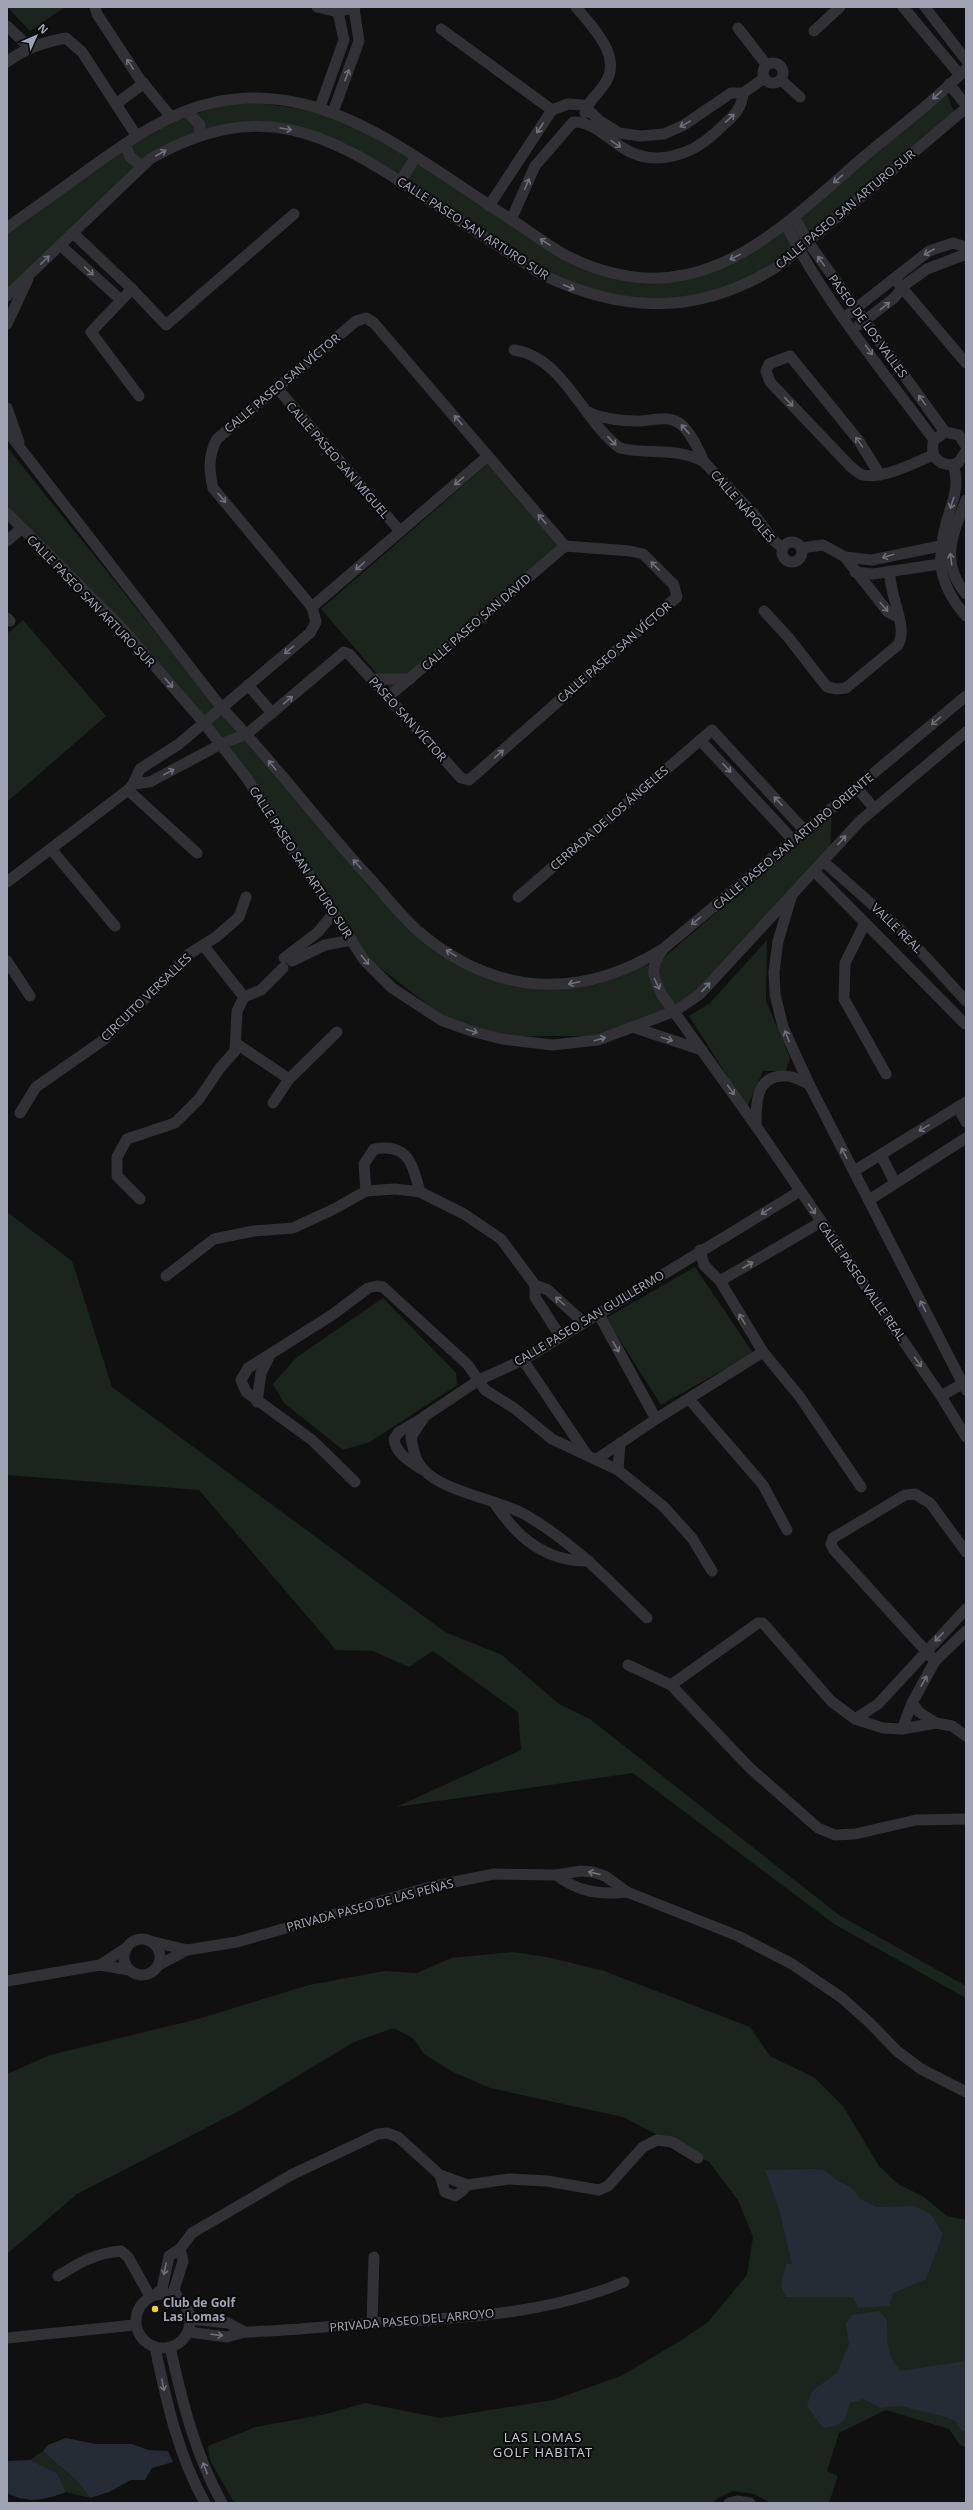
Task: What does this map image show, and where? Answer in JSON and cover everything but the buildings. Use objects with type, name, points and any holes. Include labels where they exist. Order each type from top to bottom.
[{"type":"street","points":[[95,7],[97,14],[144,83],[171,117]]},
{"type":"street","points":[[317,7],[338,12],[354,8],[359,41],[333,112]]},
{"type":"street","points":[[576,7],[603,40],[611,64],[605,83],[586,107],[584,122]]},
{"type":"street","points":[[814,32],[840,7]]},
{"type":"street","points":[[7,228],[136,135],[171,117],[216,102],[238,99],[290,101],[320,107],[358,123],[416,157],[564,254],[592,266],[622,275],[650,277],[688,274],[718,265],[751,249],[790,221],[963,72],[903,7]]},
{"type":"street","points":[[925,7],[966,60]]},
{"type":"street","points":[[320,107],[344,40],[338,12]]},
{"type":"street","points":[[7,26],[30,48]]},
{"type":"street","points":[[738,28],[766,64]]},
{"type":"street","points":[[441,29],[552,110]]},
{"type":"street","points":[[7,62],[20,52],[66,38],[82,52],[136,135]]},
{"type":"street","points":[[763,79],[762,71],[766,64]]},
{"type":"street","points":[[763,79],[772,84],[780,80],[783,75],[782,69],[778,64],[766,64]]},
{"type":"street","points":[[489,206],[552,110],[568,104],[586,107],[600,121],[619,134],[640,136],[664,134],[684,126],[731,93],[743,93],[763,79]]},
{"type":"street","points":[[780,80],[800,97]]},
{"type":"street","points":[[116,104],[144,83]]},
{"type":"street","points":[[949,84],[966,106]]},
{"type":"street","points":[[511,220],[535,166],[573,122],[584,122],[625,150],[648,157],[671,157],[690,151],[706,141],[741,108],[743,93]]},
{"type":"street","name":"CALLE PASEO SAN ARTURO SUR","points":[[7,296],[142,166],[175,145],[199,136],[226,129],[259,126],[288,129],[333,142],[356,153],[543,275],[570,288],[622,302],[674,303],[698,300],[726,292],[768,273],[799,250],[966,106]]},
{"type":"street","points":[[186,111],[200,125],[199,136]]},
{"type":"street","points":[[125,144],[130,157],[142,166]]},
{"type":"street","points":[[400,181],[416,157]]},
{"type":"street","points":[[73,233],[132,289],[166,325],[294,214]]},
{"type":"street","name":"PASEO DE LOS VALLES","points":[[790,221],[808,242],[945,432]]},
{"type":"street","name":"PASEO DE LOS VALLES","points":[[790,221],[799,250],[844,317],[934,440]]},
{"type":"street","points":[[853,329],[894,298],[899,283],[909,265],[936,248],[953,243],[966,247]]},
{"type":"street","points":[[60,245],[121,300]]},
{"type":"street","points":[[844,317],[856,308],[899,283],[927,269],[966,254]]},
{"type":"street","points":[[7,324],[31,273]]},
{"type":"street","points":[[899,283],[966,363]]},
{"type":"street","points":[[132,289],[91,332],[139,396]]},
{"type":"street","name":"CALLE PASEO SAN VÍCTOR","points":[[312,607],[214,488],[210,472],[212,450],[217,439],[356,320],[366,318],[374,323],[565,546],[630,551],[643,554],[674,585],[676,597],[469,780]]},
{"type":"street","name":"CALLE NÁPOLES","points":[[514,350],[525,352],[548,366],[620,448],[674,452],[697,458],[704,462],[753,513],[774,541],[783,548]]},
{"type":"street","points":[[880,474],[859,441],[790,356],[769,364],[766,371],[770,382],[850,466],[863,476],[880,474],[910,466],[933,455]]},
{"type":"street","name":"CALLE PASEO SAN MIGUEL","points":[[277,388],[400,531]]},
{"type":"street","points":[[7,408],[22,450]]},
{"type":"street","name":"CALLE NÁPOLES","points":[[588,411],[596,416],[618,419],[672,420],[684,427],[691,436],[704,462]]},
{"type":"street","points":[[7,431],[221,706],[247,734]]},
{"type":"street","points":[[945,432],[963,432],[966,452],[962,460],[953,465],[941,464],[933,455],[934,440],[945,432]]},
{"type":"street","points":[[7,882],[130,787],[140,769],[179,744],[204,723],[221,706],[248,686],[310,633],[316,622],[312,607],[488,456]]},
{"type":"street","points":[[953,465],[956,479],[955,491],[940,546],[940,564],[946,588],[966,616]]},
{"type":"street","points":[[966,500],[951,539],[950,549],[953,571],[966,594]]},
{"type":"street","name":"CALLE PASEO SAN ARTURO SUR","points":[[7,514],[120,626],[204,723],[246,777],[364,960],[392,988],[441,1020],[471,1031],[502,1039],[552,1045],[598,1040],[675,1011]]},
{"type":"street","points":[[7,541],[22,528]]},
{"type":"street","points":[[801,548],[799,560],[792,562],[783,556],[783,548],[792,542],[801,548],[823,546],[845,557],[872,560],[940,546]]},
{"type":"street","name":"CALLE PASEO SAN DAVID","points":[[387,698],[565,546]]},
{"type":"street","points":[[904,553],[906,569]]},
{"type":"street","points":[[845,557],[855,572],[888,612],[898,617]]},
{"type":"street","points":[[855,572],[864,574],[940,564]]},
{"type":"street","points":[[764,611],[788,637],[821,680],[828,686],[837,689],[846,688],[898,645],[903,637],[903,627],[898,617],[897,606],[890,588],[890,571]]},
{"type":"street","name":"PASEO SAN VÍCTOR","points":[[272,713],[344,652],[349,654],[387,698],[461,778],[469,780]]},
{"type":"street","points":[[370,679],[410,679]]},
{"type":"street","points":[[130,787],[150,782],[221,744],[247,734],[272,713],[248,686]]},
{"type":"street","name":"CALLE PASEO SAN ARTURO ORIENTE","points":[[247,734],[354,861],[413,925],[452,955],[491,973],[525,983],[562,985],[612,975],[663,948],[966,696]]},
{"type":"street","name":"CERRADA DE LOS ÁNGELES","points":[[518,897],[712,730],[804,830]]},
{"type":"street","points":[[675,1011],[699,995],[860,821],[966,732]]},
{"type":"street","points":[[700,740],[793,840]]},
{"type":"street","points":[[749,792],[760,783]]},
{"type":"street","points":[[130,787],[197,853]]},
{"type":"street","points":[[857,788],[874,808]]},
{"type":"street","points":[[51,849],[115,926]]},
{"type":"street","name":"VALLE REAL","points":[[823,861],[901,930],[966,1001]]},
{"type":"street","points":[[814,871],[965,1024]]},
{"type":"street","points":[[793,893],[778,941],[774,972],[775,994],[790,1046],[964,1387],[941,1396]]},
{"type":"street","name":"CIRCUITO VERSALLES","points":[[20,1113],[36,1087],[105,1039],[189,954],[203,945],[238,917],[246,897]]},
{"type":"street","points":[[140,1199],[117,1176],[117,1156],[127,1139],[175,1123],[200,1099],[220,1068],[235,1051],[237,1044],[237,1011],[244,997],[261,990],[334,914]]},
{"type":"street","points":[[865,923],[845,963],[844,999],[886,1074]]},
{"type":"street","points":[[318,932],[325,946]]},
{"type":"street","points":[[291,959],[325,946],[352,940]]},
{"type":"street","name":"CIRCUITO VERSALLES","points":[[203,945],[244,997]]},
{"type":"street","name":"CALLE PASEO VALLE REAL","points":[[663,948],[654,962],[654,978],[662,995],[675,1011],[756,1126],[941,1396],[966,1438]]},
{"type":"street","points":[[7,961],[30,996]]},
{"type":"street","points":[[632,1027],[702,1050]]},
{"type":"street","points":[[273,1103],[289,1079],[337,1032]]},
{"type":"street","points":[[237,1044],[289,1079]]},
{"type":"street","points":[[756,1126],[756,1097],[762,1086],[773,1077],[786,1076],[809,1084]]},
{"type":"street","points":[[854,1171],[962,1105],[966,1122]]},
{"type":"street","points":[[869,1200],[966,1138]]},
{"type":"street","points":[[366,1191],[364,1164],[374,1149],[390,1147],[402,1153],[412,1164],[420,1192]]},
{"type":"street","points":[[881,1155],[895,1183]]},
{"type":"street","points":[[166,1276],[214,1239],[254,1231],[293,1228],[334,1210],[366,1191],[395,1189],[420,1192],[464,1214],[501,1239],[535,1285],[548,1290],[583,1322]]},
{"type":"street","name":"CALLE PASEO SAN GUILLERMO","points":[[424,1471],[400,1454],[394,1446],[394,1439],[399,1432],[479,1380],[523,1360],[700,1250],[800,1191]]},
{"type":"street","points":[[720,1281],[821,1222]]},
{"type":"street","points":[[700,1250],[700,1258],[704,1266],[720,1281],[763,1352],[800,1397],[861,1487]]},
{"type":"street","points":[[535,1285],[535,1297],[560,1336]]},
{"type":"street","points":[[355,1482],[312,1440],[257,1402],[246,1392],[241,1380],[248,1368],[332,1315],[368,1288],[377,1286],[383,1288],[460,1356],[485,1390],[514,1408],[552,1439],[618,1470],[663,1506],[692,1538],[712,1571]]},
{"type":"street","points":[[598,1313],[656,1419]]},
{"type":"street","points":[[592,1457],[620,1443],[763,1352]]},
{"type":"street","points":[[257,1402],[261,1373],[271,1353]]},
{"type":"street","points":[[523,1360],[592,1457]]},
{"type":"street","points":[[689,1399],[763,1485],[786,1530]]},
{"type":"street","points":[[425,1416],[411,1437],[413,1452],[424,1471],[446,1484],[524,1514],[566,1541],[589,1561],[647,1618]]},
{"type":"street","points":[[618,1470],[620,1443]]},
{"type":"street","points":[[935,1662],[834,1550],[831,1544],[833,1538],[905,1495],[915,1494],[930,1504],[966,1552]]},
{"type":"street","points":[[495,1504],[515,1532],[529,1542],[566,1561],[589,1561]]},
{"type":"street","points":[[856,1719],[878,1704],[925,1651],[966,1609]]},
{"type":"street","points":[[671,1685],[758,1623],[763,1623],[831,1701],[856,1719],[883,1728],[902,1729],[936,1723],[952,1726],[966,1736]]},
{"type":"street","points":[[902,1729],[912,1703],[935,1662],[966,1631]]},
{"type":"street","points":[[628,1665],[671,1685],[750,1768],[818,1828],[836,1835],[855,1834],[916,1820],[966,1819]]},
{"type":"street","points":[[912,1703],[919,1712],[936,1723]]},
{"type":"street","points":[[878,1704],[878,1718],[883,1728]]},
{"type":"street","name":"PRIVADA PASEO DE LAS PEÑAS","points":[[159,1965],[187,1950],[237,1942],[430,1887],[469,1878],[494,1874],[556,1875],[575,1871],[593,1872],[605,1876],[627,1892],[738,1936],[792,1964],[842,1998],[870,2023],[897,2051],[921,2069],[966,2092]]},
{"type":"street","name":"PRIVADA PASEO DE LAS PEÑAS","points":[[556,1875],[579,1888],[594,1892],[627,1892]]},
{"type":"street","points":[[7,1981],[100,1965],[129,1970],[136,1974],[145,1975],[153,1972],[159,1965],[161,1957],[154,1942],[139,1938],[100,1965]]},
{"type":"street","name":"PRIVADA PASEO DE LAS PEÑAS","points":[[154,1942],[187,1950]]},
{"type":"street","points":[[126,1948],[125,1963],[129,1970]]},
{"type":"street","points":[[180,2249],[183,2261],[174,2290],[178,2298],[186,2307],[190,2319],[188,2332],[178,2344],[170,2347],[155,2347],[142,2339],[135,2325],[140,2305],[162,2289],[168,2256],[180,2249],[192,2233],[291,2175],[378,2134],[387,2133],[398,2136],[440,2175],[467,2185],[509,2179],[547,2181],[599,2190],[608,2186],[643,2147],[657,2140],[672,2142],[698,2158]]},
{"type":"street","points":[[440,2175],[445,2192],[455,2196],[462,2192],[467,2185]]},
{"type":"street","points":[[58,2276],[86,2258],[105,2252],[121,2251],[128,2257],[154,2295]]},
{"type":"street","points":[[372,2324],[374,2257]]},
{"type":"street","name":"PRIVADA PASEO DEL ARROYO","points":[[188,2332],[227,2337],[245,2332],[304,2330],[462,2318],[548,2305],[595,2295],[624,2282]]},
{"type":"street","points":[[154,2295],[171,2294],[178,2298]]},
{"type":"street","name":"PRIVADA PASEO DEL ARROYO","points":[[190,2319],[228,2323],[245,2332]]},
{"type":"street","points":[[7,2338],[135,2325]]},
{"type":"street","points":[[155,2347],[165,2394],[179,2442],[195,2486],[205,2503]]},
{"type":"street","points":[[170,2347],[180,2394],[193,2437],[208,2478],[222,2503]]},
{"type":"street","points":[[729,2503],[737,2501],[750,2503]]},
{"type":"shaded area","points":[[7,7],[65,7],[30,31]]},
{"type":"shaded area","points":[[945,89],[955,114],[809,237],[758,274],[695,297],[650,300],[604,295],[554,277],[347,144],[304,128],[256,124],[195,133],[144,161],[24,275],[7,305],[7,232],[160,126],[238,100],[328,113],[388,144],[554,250],[626,278],[721,267],[773,240]]},
{"type":"shaded area","points":[[7,447],[227,721],[349,857],[449,957],[550,989],[606,978],[660,961],[832,812],[830,851],[694,994],[665,1012],[597,1036],[502,1036],[441,1015],[369,959],[251,776],[7,510]]},
{"type":"shaded area","points":[[489,463],[558,545],[392,691],[321,609]]},
{"type":"shaded area","points":[[23,620],[106,716],[7,802],[7,634]]},
{"type":"shaded area","points":[[767,940],[766,1001],[790,1058],[786,1071],[763,1071],[747,1107],[689,1016],[710,1003]]},
{"type":"shaded area","points":[[7,1212],[72,1261],[112,1387],[445,1632],[502,1655],[559,1704],[590,1719],[839,1915],[966,1986],[966,1998],[834,1924],[633,1773],[396,1807],[521,1750],[518,1712],[433,1651],[409,1667],[373,1651],[336,1650],[199,1490],[7,1475]]},
{"type":"shaded area","points":[[695,1267],[753,1353],[661,1405],[606,1318]]},
{"type":"shaded area","points":[[383,1298],[456,1373],[457,1385],[370,1442],[343,1450],[284,1403],[273,1384],[297,1357]]},
{"type":"shaded area","points":[[512,1952],[547,1957],[604,1971],[750,2027],[770,2056],[815,2078],[843,2106],[879,2166],[898,2184],[924,2197],[947,2216],[966,2220],[966,2447],[960,2445],[949,2429],[886,2410],[839,2433],[827,2471],[838,2476],[829,2503],[771,2503],[754,2494],[733,2491],[718,2498],[713,2503],[238,2503],[233,2501],[210,2460],[208,2446],[256,2427],[326,2414],[365,2403],[440,2418],[553,2400],[621,2376],[680,2341],[708,2322],[747,2275],[753,2237],[738,2200],[709,2162],[623,2117],[490,2088],[453,2072],[424,2054],[414,2039],[394,2028],[354,2042],[241,2110],[77,2194],[7,2254],[7,2074],[50,2055],[198,2019],[309,1985],[384,1971],[417,1973],[451,1958]]},
{"type":"shaded area","points":[[765,2170],[824,2170],[838,2181],[851,2187],[860,2199],[876,2207],[914,2206],[930,2213],[943,2234],[926,2279],[893,2293],[889,2306],[858,2308],[853,2297],[786,2297],[781,2286],[786,2264],[792,2264],[779,2209]]},
{"type":"shaded area","points":[[879,2311],[887,2320],[888,2348],[890,2354],[901,2371],[966,2361],[966,2431],[962,2431],[955,2421],[946,2417],[901,2406],[880,2408],[864,2399],[850,2403],[845,2419],[842,2422],[835,2426],[823,2428],[807,2406],[812,2391],[837,2373],[849,2344],[846,2323],[852,2315]]},
{"type":"shaded area","points":[[66,2438],[95,2444],[132,2444],[148,2450],[168,2451],[173,2462],[152,2468],[145,2480],[131,2480],[109,2492],[90,2498],[80,2484],[43,2451],[48,2445]]},
{"type":"shaded area","points":[[43,2451],[80,2484],[90,2498],[66,2492],[57,2473],[30,2460]]},
{"type":"shaded area","points":[[30,2460],[57,2473],[66,2492],[36,2500],[22,2499],[7,2493],[7,2461]]},
{"type":"place","name":"Club de Golf Las Lomas","points":[[155,2309]]},
{"type":"district","name":"LAS LOMAS GOLF HABITAT","points":[[543,2444]]}]
